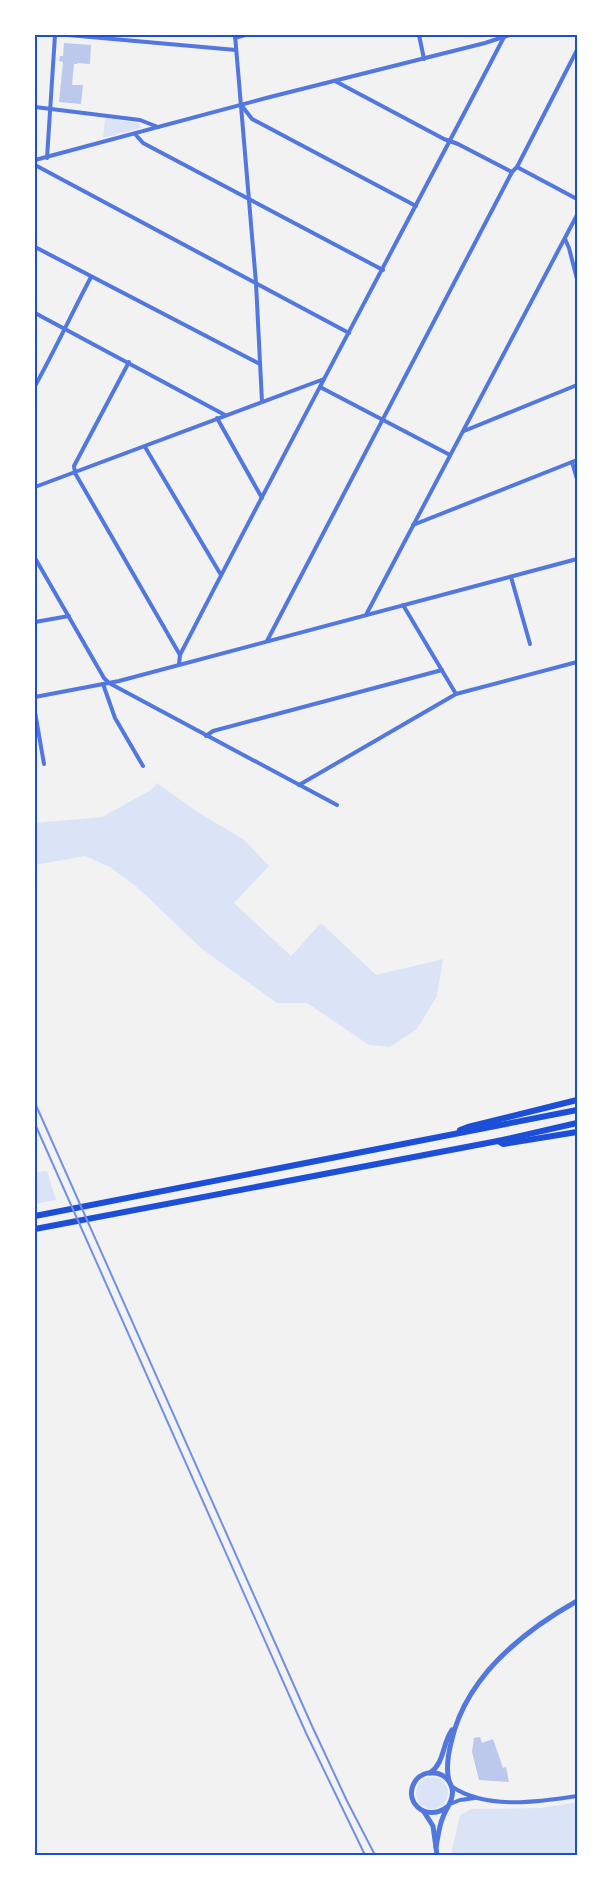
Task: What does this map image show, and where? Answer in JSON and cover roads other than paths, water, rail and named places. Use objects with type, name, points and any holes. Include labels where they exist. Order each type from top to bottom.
[{"type":"highway","points":[[451,1134],[468,1127],[577,1100]]},
{"type":"highway","points":[[35,1216],[577,1110]]},
{"type":"highway","points":[[35,1230],[498,1141],[577,1123]]},
{"type":"highway","points":[[498,1141],[503,1144],[577,1132]]},
{"type":"street","points":[[47,158],[55,35]]},
{"type":"street","points":[[68,35],[236,50]]},
{"type":"street","points":[[245,35],[235,36],[256,283],[262,402]]},
{"type":"street","points":[[419,35],[424,59]]},
{"type":"street","points":[[35,160],[510,35]]},
{"type":"street","points":[[179,664],[180,655],[221,575],[451,141],[504,37]]},
{"type":"street","points":[[267,641],[577,50]]},
{"type":"street","points":[[335,81],[444,139],[512,172]]},
{"type":"street","points":[[241,105],[252,120],[416,206]]},
{"type":"street","points":[[35,108],[140,120],[159,127]]},
{"type":"street","points":[[135,134],[143,143],[383,270]]},
{"type":"street","points":[[35,165],[350,332]]},
{"type":"street","points":[[517,167],[577,198]]},
{"type":"street","points":[[367,614],[577,215]]},
{"type":"street","points":[[565,239],[577,279]]},
{"type":"street","points":[[35,247],[260,364]]},
{"type":"street","points":[[35,386],[91,277]]},
{"type":"street","points":[[35,312],[225,415]]},
{"type":"street","points":[[129,362],[74,466],[74,473],[180,655]]},
{"type":"street","points":[[35,487],[324,379]]},
{"type":"street","points":[[464,431],[577,385]]},
{"type":"street","points":[[320,387],[450,455]]},
{"type":"street","points":[[216,418],[262,498]]},
{"type":"street","points":[[145,447],[221,575]]},
{"type":"street","points":[[413,525],[575,461],[577,479]]},
{"type":"street","points":[[35,558],[104,678],[109,683],[337,805]]},
{"type":"street","points":[[35,698],[109,683],[577,559]]},
{"type":"street","points":[[511,577],[530,644]]},
{"type":"street","points":[[403,605],[456,694]]},
{"type":"street","points":[[35,622],[69,616]]},
{"type":"street","points":[[299,785],[456,694],[577,662]]},
{"type":"street","points":[[206,736],[213,731],[442,670]]},
{"type":"street","points":[[103,684],[115,718],[143,766]]},
{"type":"street","points":[[35,712],[44,764]]},
{"type":"street","points":[[438,1855],[433,1826],[424,1812],[415,1804],[412,1793],[416,1781],[430,1773],[439,1764],[449,1735],[482,1678],[502,1656],[537,1626],[577,1601]]},
{"type":"street","points":[[436,1847],[442,1818],[453,1794],[447,1775],[449,1750],[454,1728]]},
{"type":"street","points":[[430,1773],[442,1775],[450,1784],[463,1793],[477,1798]]},
{"type":"street","points":[[424,1812],[436,1813],[460,1800],[477,1798],[520,1802],[577,1796]]},
{"type":"railway","points":[[35,1103],[312,1726],[375,1855]]},
{"type":"railway","points":[[35,1124],[306,1733],[365,1855]]}]
